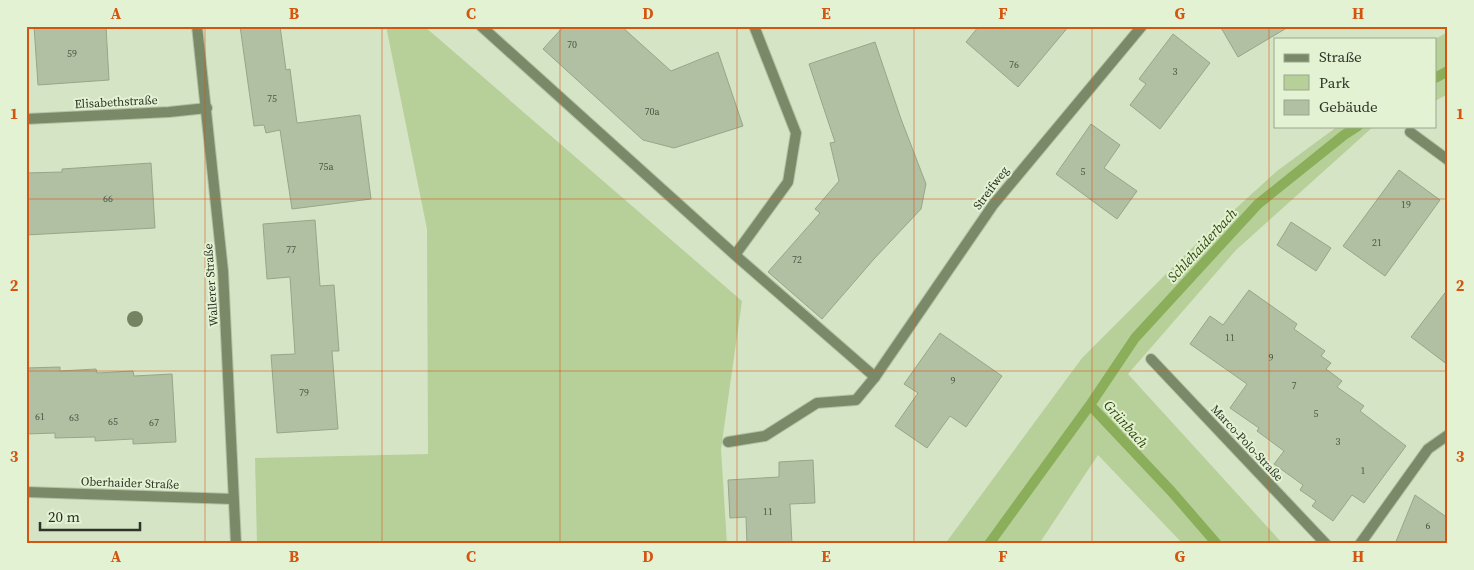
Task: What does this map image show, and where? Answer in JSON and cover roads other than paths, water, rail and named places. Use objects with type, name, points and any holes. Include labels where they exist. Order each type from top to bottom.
[{"type":"street","name":"Wallerer Straße","points":[[197,26],[224,270],[236,544]]},
{"type":"street","points":[[481,26],[735,255],[875,377]]},
{"type":"street","points":[[735,255],[788,182],[796,133],[754,26]]},
{"type":"street","name":"Streifweg","points":[[728,442],[765,436],[817,403],[856,400],[875,377],[993,204],[1142,26]]},
{"type":"street","name":"Elisabethstraße","points":[[26,119],[169,112],[207,108]]},
{"type":"street","points":[[1410,132],[1448,160]]},
{"type":"street","name":"Marco-Polo-Straße","points":[[1151,359],[1326,544]]},
{"type":"street","points":[[1360,544],[1428,450],[1448,435]]},
{"type":"street","name":"Oberhaider Straße","points":[[26,492],[233,498]]},
{"type":"waterway","name":"Schlehaiderbach","points":[[1436,77],[1448,71]]},
{"type":"waterway","name":"Schlehaiderbach","points":[[1090,405],[1135,338],[1258,204],[1355,128]]},
{"type":"waterway","name":"Grünbach","points":[[989,544],[1090,405],[1171,491],[1217,544]]}]
